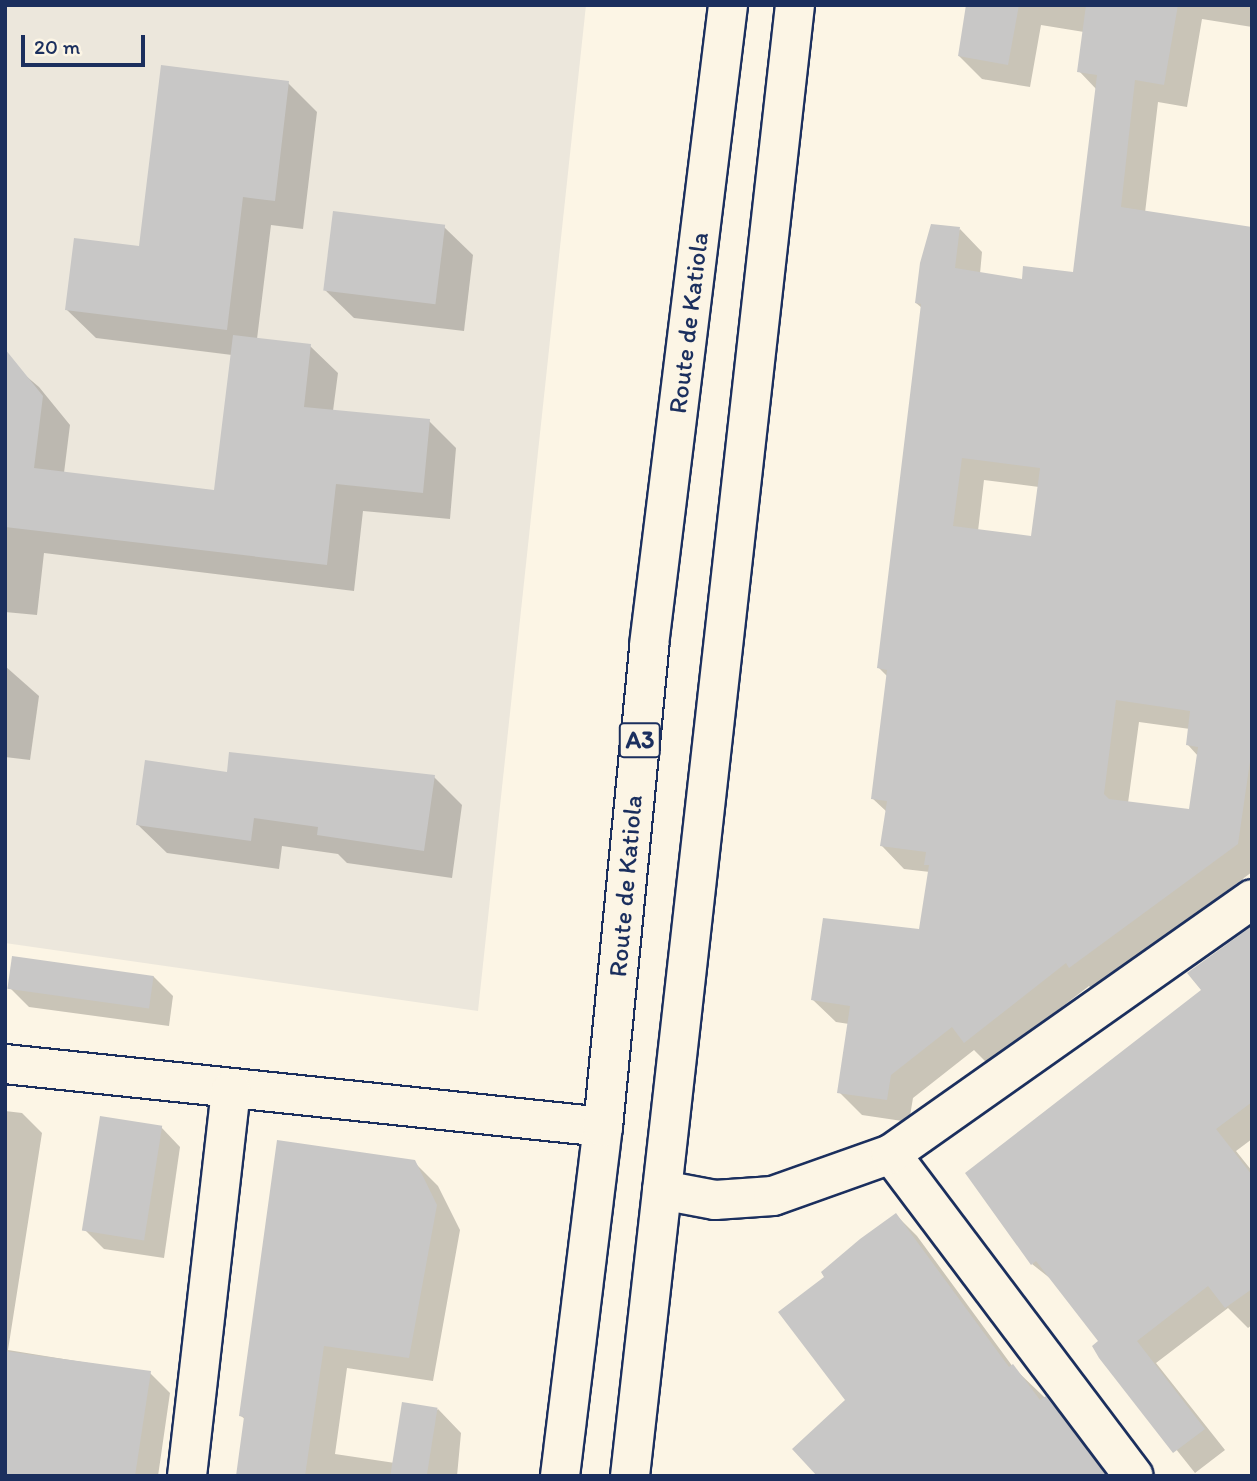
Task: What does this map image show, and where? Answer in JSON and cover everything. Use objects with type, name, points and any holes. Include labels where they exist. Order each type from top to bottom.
[{"type":"main road","name":"Route de Katiola","points":[[560,1476],[603,1128],[649,645],[728,5]]},
{"type":"main road","points":[[630,1476],[795,5]]},
{"type":"main road","points":[[662,1190],[715,1200],[773,1196],[891,1154],[1252,899]]},
{"type":"main road","points":[[5,1064],[231,1091],[603,1128]]},
{"type":"main road","points":[[187,1476],[231,1091]]},
{"type":"main road","points":[[891,1154],[1135,1476]]},
{"type":"shaded area","points":[[5,5],[586,5],[478,1011],[5,943]]},
{"type":"building","points":[[966,5],[1019,5],[1008,65],[958,56]]},
{"type":"building","points":[[1086,5],[1178,5],[1164,85],[1135,80],[1121,207],[1252,227],[1252,748],[1238,844],[1069,968],[1066,963],[964,1043],[952,1027],[891,1075],[887,1100],[837,1093],[850,1006],[811,1000],[823,918],[919,929],[929,865],[924,865],[926,852],[880,846],[887,801],[871,799],[887,670],[877,668],[921,304],[915,303],[920,263],[931,224],[960,227],[955,268],[1022,279],[1023,266],[1073,272],[1097,75],[1077,72]],"holes":[[[962,458],[1040,468],[1031,536],[953,526]],[[1116,700],[1190,711],[1186,745],[1198,747],[1189,809],[1109,799],[1104,794]]]},
{"type":"building","points":[[161,65],[289,81],[275,201],[243,197],[227,330],[65,310],[74,238],[139,246]]},
{"type":"building","points":[[333,211],[445,225],[435,304],[323,290]]},
{"type":"building","points":[[233,335],[311,344],[304,407],[430,419],[423,493],[336,484],[327,565],[5,527],[5,349],[43,396],[34,468],[214,490]]},
{"type":"building","points":[[229,752],[435,775],[424,851],[317,835],[318,827],[254,818],[251,841],[136,825],[145,760],[227,772]]},
{"type":"building","points":[[1252,926],[1252,1102],[1216,1129],[1252,1175],[1252,1289],[1225,1308],[1208,1286],[1137,1341],[1205,1429],[1173,1453],[1099,1358],[1092,1346],[1098,1341],[1036,1261],[1031,1265],[965,1173],[1201,990],[1187,973]]},
{"type":"building","points":[[12,956],[154,976],[149,1009],[7,989]]},
{"type":"building","points":[[100,1116],[162,1126],[144,1240],[82,1231]]},
{"type":"building","points":[[277,1140],[415,1160],[437,1205],[409,1358],[324,1346],[305,1476],[236,1476],[244,1417],[239,1416]]},
{"type":"building","points":[[896,1213],[1009,1367],[1013,1364],[1040,1400],[1046,1396],[1106,1476],[817,1476],[792,1449],[845,1400],[778,1312],[824,1277],[821,1272],[860,1239]]},
{"type":"building","points":[[5,1351],[151,1371],[135,1476],[5,1476]]},
{"type":"building","points":[[402,1402],[438,1408],[427,1476],[390,1476]]}]
